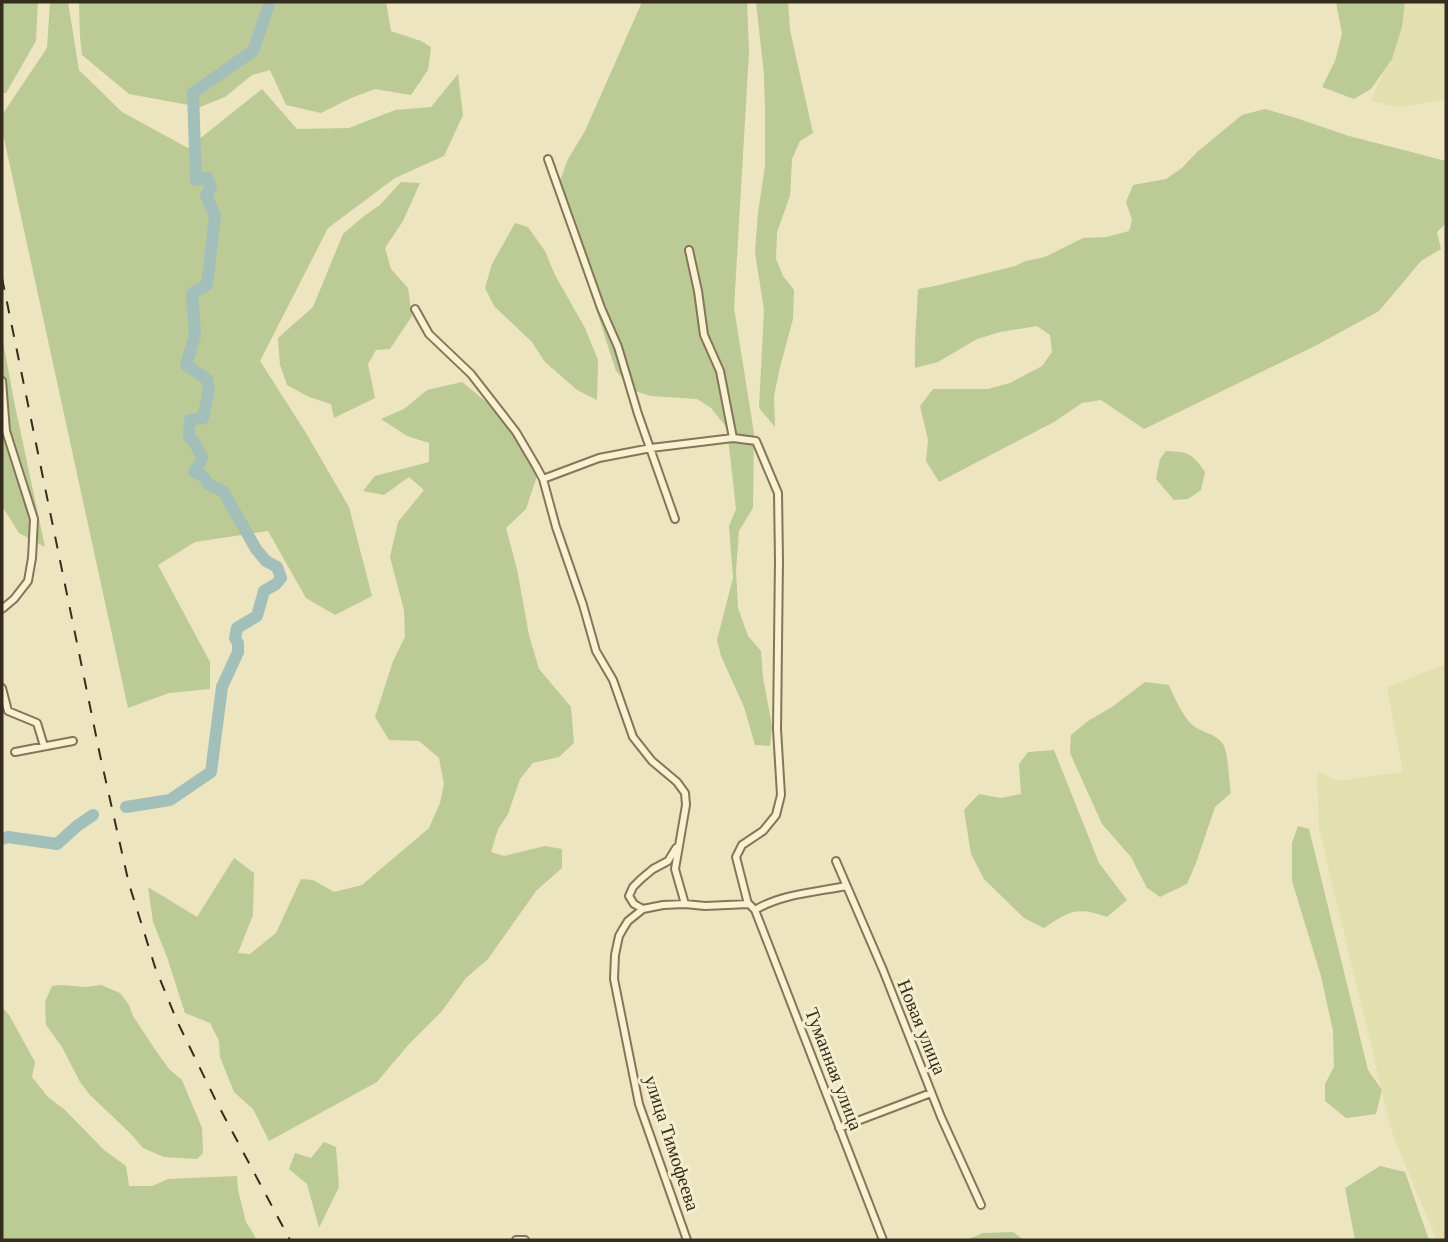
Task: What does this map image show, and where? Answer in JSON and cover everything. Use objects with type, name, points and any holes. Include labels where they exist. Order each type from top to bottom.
[{"type":"street","points":[[548,159],[618,347],[675,519]]},
{"type":"street","points":[[690,250],[704,335],[720,370],[733,438]]},
{"type":"street","points":[[415,309],[429,334],[471,374],[516,432],[542,479],[596,651],[613,680],[633,737],[652,761],[677,782],[685,793],[686,806],[675,869],[685,904]]},
{"type":"street","points":[[2,381],[6,431],[34,519],[28,581],[2,609]]},
{"type":"street","points":[[542,479],[599,458],[651,448],[733,438],[756,442],[778,492],[777,729],[781,795],[776,815],[763,831],[743,845],[736,857],[748,904],[755,910],[783,899],[846,886]]},
{"type":"street","points":[[2,688],[8,711],[37,723],[44,746]]},
{"type":"street","points":[[15,752],[73,741]]},
{"type":"street","points":[[679,843],[668,861],[653,869],[633,887],[629,896],[634,904],[643,909],[663,905],[748,904]]},
{"type":"street","name":"Новая улица","points":[[836,861],[941,1117],[981,1205]]},
{"type":"street","name":"улица Тимофеева","points":[[643,909],[628,921],[619,936],[614,979],[639,1104],[687,1240]]},
{"type":"street","name":"Туманная улица","points":[[755,910],[883,1240]]},
{"type":"street","points":[[839,1128],[932,1093]]},
{"type":"street","points":[[516,1240],[525,1240]]},
{"type":"shaded area","points":[[1401,2],[1446,2],[1446,100],[1398,107],[1371,101],[1391,54]]},
{"type":"shaded area","points":[[1446,664],[1446,1240],[1437,1240],[1392,1133],[1319,829],[1317,771],[1337,781],[1403,772],[1387,687]]},
{"type":"green space","points":[[2,2],[38,2],[36,41],[6,93],[2,93]]},
{"type":"green space","points":[[50,2],[68,2],[79,70],[122,112],[188,148],[262,89],[297,129],[349,128],[395,110],[431,107],[458,74],[463,115],[444,156],[395,178],[328,228],[260,361],[349,507],[372,596],[335,615],[306,598],[268,531],[195,542],[158,565],[210,662],[210,689],[169,693],[128,708],[2,129],[2,115],[47,48]]},
{"type":"green space","points":[[79,2],[386,2],[391,31],[431,47],[428,70],[411,95],[375,89],[321,113],[286,105],[270,70],[252,75],[225,97],[200,107],[129,94],[82,55]]},
{"type":"green space","points":[[642,2],[747,2],[749,52],[734,308],[754,433],[753,508],[739,531],[736,571],[738,608],[748,636],[761,651],[772,726],[770,746],[755,745],[744,707],[721,656],[717,640],[733,578],[729,526],[736,509],[727,428],[711,408],[697,399],[651,396],[635,391],[616,371],[557,189],[568,159],[585,131]]},
{"type":"green space","points":[[756,2],[788,2],[790,30],[813,133],[800,141],[792,159],[790,196],[777,232],[776,259],[783,276],[794,290],[793,319],[774,396],[775,427],[759,408],[764,310],[755,252],[765,166],[765,110]]},
{"type":"green space","points":[[1336,2],[1405,2],[1402,27],[1392,59],[1371,89],[1354,99],[1322,87],[1335,61],[1342,34]]},
{"type":"green space","points":[[1265,109],[1349,136],[1446,161],[1446,223],[1437,232],[1441,249],[1421,261],[1379,311],[1317,345],[1144,429],[1101,400],[1082,403],[1054,422],[939,482],[926,461],[928,440],[920,406],[933,389],[988,389],[1010,383],[1042,366],[1052,352],[1050,335],[1037,326],[977,339],[938,362],[915,368],[918,289],[1045,257],[1083,238],[1106,237],[1129,231],[1132,220],[1126,202],[1133,185],[1166,179],[1242,115]]},
{"type":"green space","points":[[401,182],[420,183],[403,221],[385,248],[391,269],[408,288],[412,316],[390,349],[376,350],[368,364],[375,398],[334,418],[331,404],[309,397],[287,385],[280,365],[278,338],[313,307],[343,234],[380,205]]},
{"type":"green space","points":[[515,223],[528,227],[545,251],[555,275],[585,328],[598,360],[597,400],[577,390],[545,362],[532,342],[494,306],[485,288],[492,264]]},
{"type":"green space","points":[[2,336],[45,547],[19,533],[2,506]]},
{"type":"green space","points":[[462,382],[490,405],[526,442],[537,476],[526,509],[506,528],[539,669],[571,707],[574,743],[559,757],[533,763],[520,779],[491,852],[504,856],[545,846],[562,849],[562,868],[536,891],[488,959],[466,978],[442,1011],[377,1082],[269,1141],[253,1109],[234,1092],[220,1057],[219,1041],[210,1023],[185,1013],[153,922],[148,887],[197,917],[234,858],[254,873],[253,915],[238,953],[250,954],[276,933],[301,879],[313,880],[334,892],[362,885],[429,828],[440,803],[444,784],[439,758],[419,741],[389,740],[375,717],[393,661],[405,637],[404,610],[390,557],[398,522],[424,490],[409,477],[384,495],[363,491],[375,476],[429,462],[429,443],[407,436],[381,419],[404,409],[427,390]]},
{"type":"green space","points":[[1166,451],[1189,455],[1205,472],[1201,490],[1188,499],[1174,500],[1156,479],[1160,459]]},
{"type":"green space","points":[[1145,682],[1169,685],[1187,719],[1223,744],[1231,793],[1215,807],[1187,884],[1160,897],[1147,888],[1131,857],[1102,824],[1070,753],[1071,735]]},
{"type":"green space","points":[[1054,750],[1099,863],[1127,900],[1107,917],[1074,912],[1044,928],[1024,918],[984,879],[971,854],[964,810],[979,794],[1001,798],[1021,794],[1019,764],[1028,752]]},
{"type":"green space","points":[[1298,826],[1309,829],[1368,1070],[1382,1090],[1376,1114],[1346,1118],[1325,1101],[1325,1084],[1334,1067],[1333,1031],[1321,976],[1292,881],[1292,843]]},
{"type":"green space","points":[[101,985],[120,993],[154,1048],[169,1069],[182,1080],[202,1128],[203,1153],[197,1159],[164,1157],[143,1148],[90,1095],[46,1025],[45,1002],[52,986]]},
{"type":"green space","points":[[2,1007],[35,1062],[32,1077],[48,1097],[65,1110],[104,1150],[126,1166],[129,1186],[152,1186],[168,1179],[237,1176],[246,1222],[257,1240],[2,1240]]},
{"type":"green space","points":[[324,1142],[336,1147],[339,1187],[319,1228],[307,1184],[289,1169],[295,1153],[311,1158]]},
{"type":"green space","points":[[1380,1166],[1405,1172],[1429,1240],[1355,1240],[1345,1188]]},
{"type":"green space","points":[[1013,1232],[1024,1240],[966,1240],[983,1233]]},
{"type":"waterway","points":[[126,807],[170,800],[211,772],[222,687],[238,652],[235,638],[237,628],[257,616],[264,591],[281,578],[277,567],[266,561],[256,549],[223,491],[209,485],[204,477],[194,472],[202,457],[189,437],[190,420],[203,418],[209,389],[207,379],[186,365],[195,335],[192,294],[207,285],[215,216],[206,196],[211,188],[207,178],[196,180],[193,93],[253,51],[270,2]]},
{"type":"waterway","points":[[2,839],[8,837],[57,844],[93,815]]},
{"type":"railway","points":[[2,278],[129,884],[155,967],[177,1021],[290,1240]]}]
